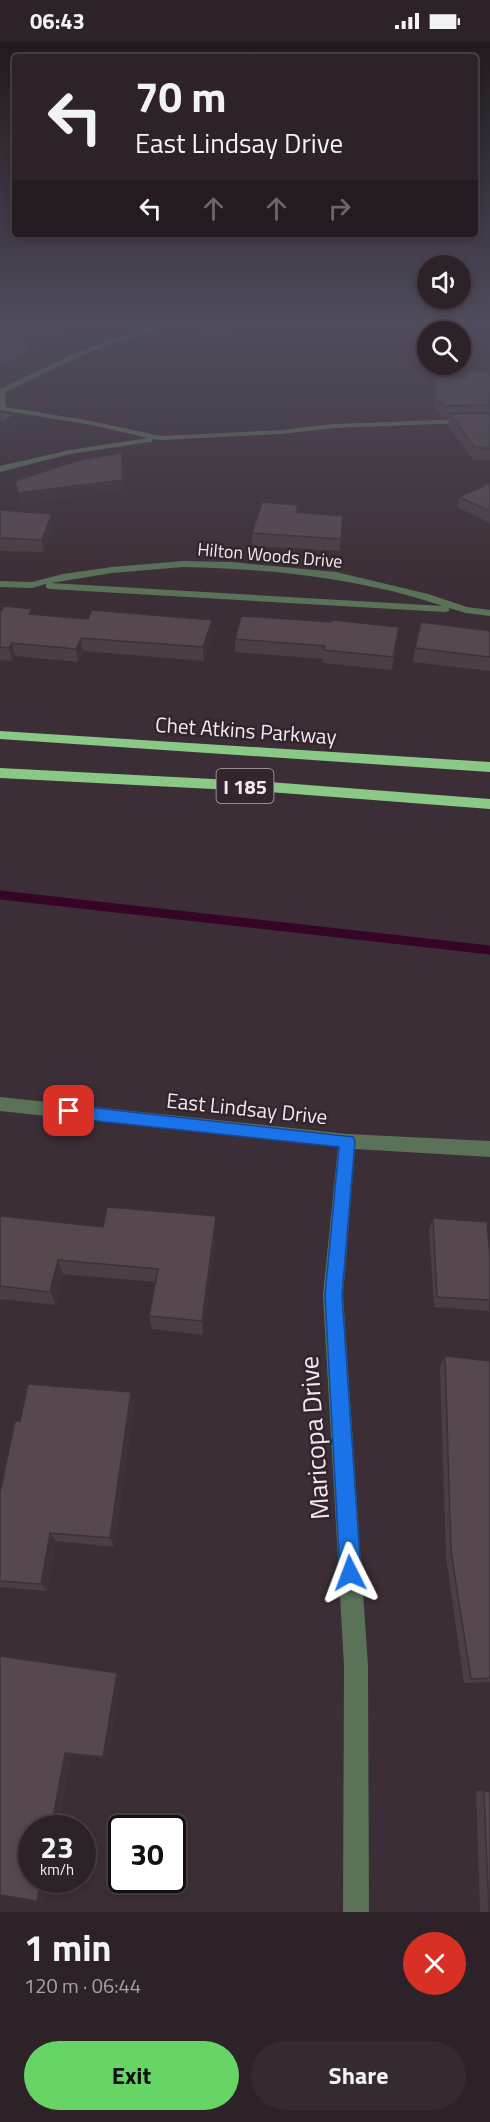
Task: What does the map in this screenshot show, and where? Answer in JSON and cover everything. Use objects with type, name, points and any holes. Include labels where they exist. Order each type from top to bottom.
[{"type":"highway","name":"Chet Atkins Parkway","points":[[0,735],[490,767]]},
{"type":"highway","name":"I 185","points":[[0,773],[269,787],[490,804]]},
{"type":"street","points":[[21,411],[161,438]]},
{"type":"street","points":[[0,469],[70,452],[161,438],[281,432],[335,426],[490,420]]},
{"type":"street","name":"Hilton Woods Drive","points":[[32,585],[63,577],[112,570],[183,564],[231,565],[336,575],[424,596],[466,610]]},
{"type":"street","name":"Hilton Woods Drive","points":[[0,584],[490,613]]},
{"type":"street","name":"East Lindsay Drive","points":[[0,1104],[347,1141],[490,1149]]},
{"type":"street","name":"Maricopa Drive","points":[[347,1141],[333,1295],[356,1666],[357,1912]]},
{"type":"building","points":[[0,411],[15,415],[0,423]]},
{"type":"building","points":[[490,413],[490,448],[475,448],[450,414]]},
{"type":"building","points":[[122,453],[122,480],[18,493],[15,481],[76,461]]},
{"type":"building","points":[[490,483],[490,511],[459,497]]},
{"type":"building","points":[[262,502],[298,505],[296,512],[343,516],[341,539],[252,533]]},
{"type":"building","points":[[0,510],[52,514],[42,540],[0,538]]},
{"type":"building","points":[[4,606],[32,609],[29,614],[88,619],[92,610],[212,620],[203,647],[81,638],[76,649],[12,643],[9,648],[0,647],[0,612]]},
{"type":"building","points":[[241,616],[331,622],[332,620],[399,627],[393,657],[324,650],[325,646],[235,639]]},
{"type":"building","points":[[421,622],[490,631],[490,657],[415,648]]},
{"type":"building","points":[[107,1207],[216,1216],[202,1321],[149,1316],[158,1269],[58,1260],[50,1292],[0,1286],[0,1216],[103,1227]]},
{"type":"building","points":[[433,1218],[487,1222],[490,1300],[437,1297]]},
{"type":"building","points":[[445,1356],[490,1361],[490,1678],[471,1679],[451,1551]]},
{"type":"building","points":[[28,1384],[131,1392],[110,1538],[50,1533],[41,1584],[0,1581],[0,1493],[15,1421],[20,1421]]},
{"type":"building","points":[[0,1656],[117,1673],[103,1757],[65,1753],[53,1815],[18,1815],[18,1893],[39,1893],[37,1901],[0,1895]]},
{"type":"building","points":[[484,1791],[490,1792],[490,1912],[489,1912]]},
{"type":"waterway","points":[[0,895],[490,950]]},
{"type":"route","points":[[69,1111],[347,1141],[333,1295],[350,1573]]}]
